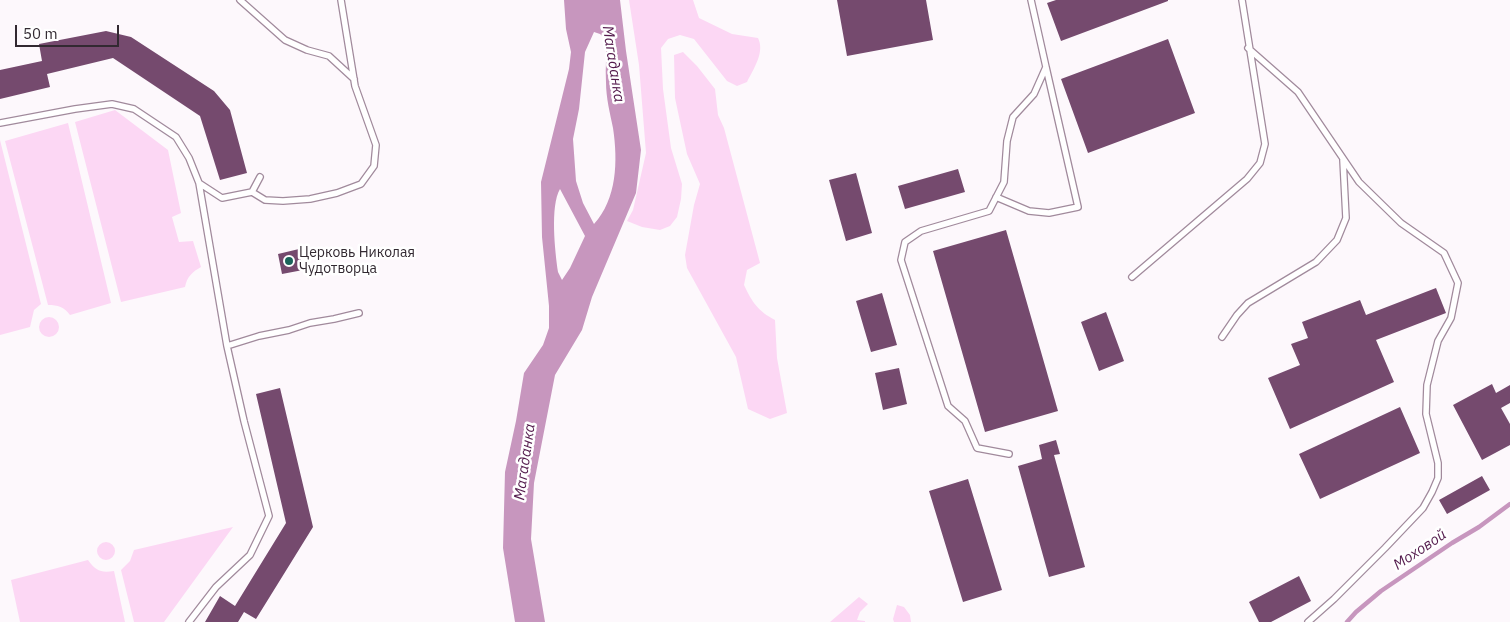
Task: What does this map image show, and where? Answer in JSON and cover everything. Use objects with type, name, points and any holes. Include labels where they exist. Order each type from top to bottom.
[{"type":"lane","points":[[240,0],[285,40],[307,50],[329,56],[354,79]]},
{"type":"lane","points":[[200,183],[222,198],[252,192],[266,200],[283,201],[310,199],[337,193],[361,184],[374,166],[376,145],[354,79],[341,0]]},
{"type":"lane","points":[[996,197],[1029,211],[1049,213],[1078,207],[1030,0]]},
{"type":"lane","points":[[1132,277],[1247,179],[1260,164],[1265,144],[1248,48],[1242,0]]},
{"type":"lane","points":[[1248,48],[1298,92],[1358,182],[1401,223],[1444,253],[1458,283],[1451,318],[1438,341],[1427,385],[1426,414],[1438,463],[1438,478],[1432,492],[1423,508],[1385,548],[1308,622]]},
{"type":"lane","points":[[1008,454],[977,448],[965,421],[948,406],[901,260],[905,242],[921,231],[988,211],[1004,182],[1007,141],[1013,117],[1034,94],[1046,67]]},
{"type":"lane","points":[[0,123],[112,104],[134,108],[176,137],[189,158],[200,183],[227,346],[269,516],[250,555],[216,587],[189,622]]},
{"type":"lane","points":[[1222,337],[1236,315],[1248,303],[1316,262],[1337,240],[1346,218],[1343,158]]},
{"type":"lane","points":[[252,192],[260,177]]},
{"type":"lane","points":[[227,346],[310,323],[359,313]]},
{"type":"shaded area","points":[[629,0],[693,0],[699,18],[732,34],[758,38],[760,43],[758,60],[747,82],[737,86],[727,81],[694,39],[680,35],[668,39],[661,48],[663,89],[671,148],[682,184],[677,217],[670,226],[660,230],[642,227],[627,221],[633,210],[646,153],[639,65]]},
{"type":"shaded area","points":[[683,52],[715,89],[718,115],[724,128],[760,263],[747,270],[744,285],[756,306],[775,320],[777,358],[787,413],[770,419],[748,409],[736,357],[687,268],[685,255],[694,205],[700,184],[687,154],[675,98],[674,55]]},
{"type":"shaded area","points":[[115,110],[168,150],[181,213],[172,217],[179,242],[193,241],[201,267],[190,275],[185,287],[121,302],[75,122]]},
{"type":"shaded area","points":[[68,123],[111,303],[70,315],[60,307],[48,305],[5,141]]},
{"type":"shaded area","points":[[0,140],[41,304],[34,310],[30,327],[0,335]]},
{"type":"shaded area","points":[[49,317],[56,320],[59,327],[56,334],[49,337],[42,334],[39,327],[42,320]]},
{"type":"shaded area","points":[[233,527],[164,622],[134,622],[121,570],[130,561],[134,550]]},
{"type":"shaded area","points":[[106,542],[114,547],[115,551],[110,559],[106,560],[98,555],[97,551],[102,543]]},
{"type":"shaded area","points":[[88,560],[99,570],[106,572],[114,571],[125,622],[20,622],[11,580]]},
{"type":"shaded area","points":[[859,597],[868,604],[860,612],[857,620],[865,622],[830,622]]},
{"type":"shaded area","points":[[897,605],[904,607],[910,615],[911,622],[894,622],[893,619]]},
{"type":"water","name":"Магаданка","points":[[564,0],[620,0],[641,150],[636,193],[592,297],[582,330],[555,375],[534,483],[531,539],[545,622],[515,622],[503,548],[505,472],[524,373],[543,345],[549,328],[549,306],[542,237],[541,182],[569,69],[571,52],[566,29]],"holes":[[[594,32],[606,39],[606,88],[615,141],[614,179],[611,191],[602,214],[594,224],[583,203],[576,181],[573,139],[579,109],[585,52]],[[560,189],[585,236],[570,268],[562,280],[558,272],[554,229],[555,206]]]},
{"type":"building","points":[[837,0],[926,0],[933,40],[847,56]]},
{"type":"building","points":[[1056,0],[1168,1],[1061,41],[1047,3]]},
{"type":"building","points":[[106,31],[131,37],[214,91],[230,110],[247,173],[220,180],[200,116],[113,58],[47,74],[50,87],[0,99],[0,70],[42,61],[39,44]]},
{"type":"building","points":[[1168,39],[1195,113],[1088,153],[1061,79]]},
{"type":"building","points":[[958,169],[965,192],[905,209],[898,186]]},
{"type":"building","points":[[856,173],[872,233],[846,241],[829,180]]},
{"type":"building","points":[[1006,230],[1058,411],[985,432],[933,251]]},
{"type":"building","name":"Церковь Николая Чудотворца","points":[[299,249],[303,270],[282,274],[278,254]]},
{"type":"building","points":[[1436,288],[1446,313],[1376,340],[1394,382],[1290,429],[1268,378],[1300,365],[1291,344],[1308,338],[1302,322],[1360,300],[1366,315]]},
{"type":"building","points":[[882,293],[897,345],[871,352],[856,301]]},
{"type":"building","points":[[1106,312],[1124,361],[1099,371],[1081,322]]},
{"type":"building","points":[[899,368],[907,404],[883,410],[875,373]]},
{"type":"building","points":[[1492,384],[1496,393],[1510,385],[1510,403],[1501,408],[1510,424],[1510,445],[1482,460],[1453,405]]},
{"type":"building","points":[[280,388],[313,527],[256,619],[244,612],[238,622],[205,622],[220,596],[235,606],[286,523],[256,394]]},
{"type":"building","points":[[1400,407],[1420,453],[1320,499],[1299,454]]},
{"type":"building","points":[[1056,440],[1060,454],[1054,455],[1085,567],[1049,577],[1018,466],[1042,459],[1039,445]]},
{"type":"building","points":[[1482,476],[1490,490],[1447,514],[1439,500]]},
{"type":"building","points":[[968,479],[1002,590],[963,602],[929,491]]},
{"type":"building","points":[[1299,576],[1311,601],[1271,622],[1259,622],[1249,602]]},
{"type":"waterway","name":"Моховой","points":[[1347,622],[1381,591],[1479,527],[1510,504]]},
{"type":"place","name":"Церковь Николая Чудотворца","points":[[289,261]]}]
